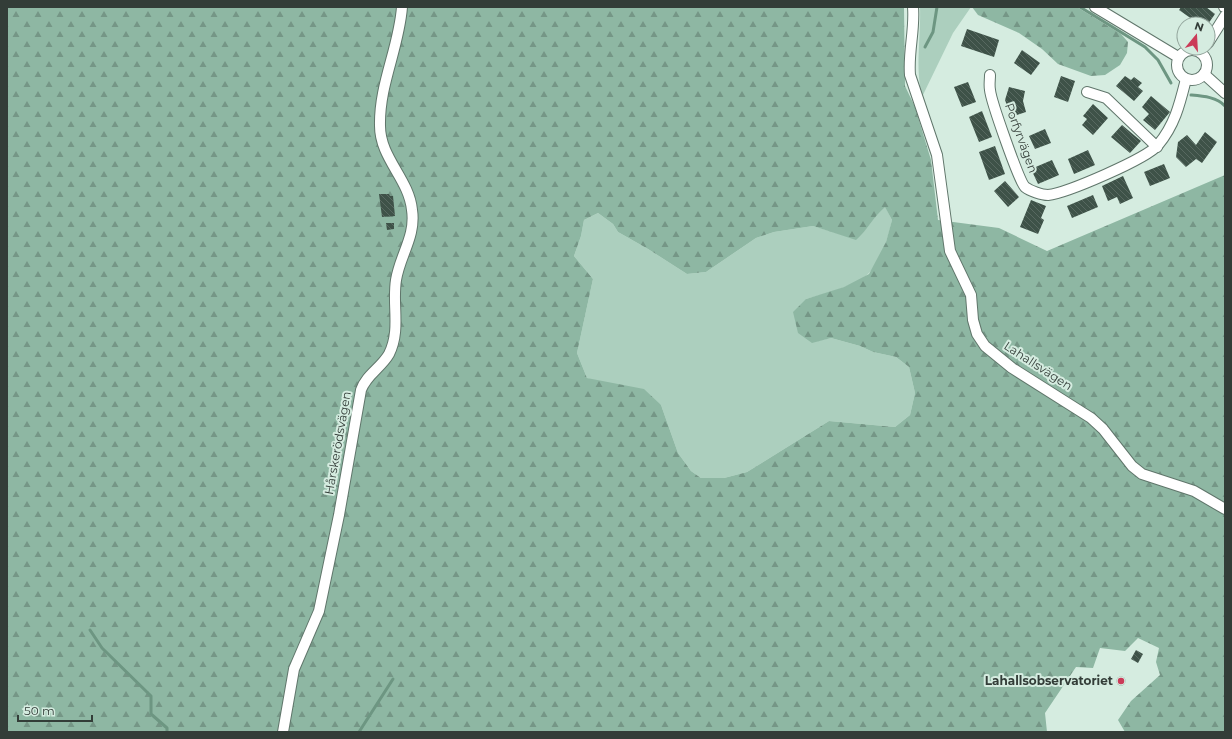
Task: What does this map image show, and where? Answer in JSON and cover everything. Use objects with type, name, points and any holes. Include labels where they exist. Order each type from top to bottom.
[{"type":"street","name":"Hårskerödsvägen","points":[[283,732],[294,669],[319,611],[339,515],[361,390],[367,378],[388,356],[394,341],[396,324],[396,279],[413,230],[412,210],[409,195],[382,142],[380,128],[382,91],[400,25],[402,7]]},
{"type":"street","name":"Lahallsvägen","points":[[913,7],[914,21],[909,65],[910,75],[937,155],[950,251],[971,295],[972,314],[977,334],[985,346],[1012,368],[1091,418],[1103,429],[1132,466],[1142,474],[1194,491],[1225,509]]},
{"type":"street","points":[[1095,7],[1178,57],[1178,70],[1186,79],[1197,79],[1204,74],[1207,64],[1205,56]]},
{"type":"street","points":[[1216,30],[1225,16]]},
{"type":"street","points":[[1204,74],[1225,93]]},
{"type":"street","name":"Porfyrvägen","points":[[990,75],[990,91],[1018,174],[1025,187],[1035,192],[1047,195],[1062,192],[1135,161],[1157,147],[1174,121],[1186,79]]},
{"type":"street","points":[[1087,92],[1106,98],[1157,147]]},
{"type":"green space","points":[[7,7],[904,7],[905,86],[915,107],[931,160],[938,220],[999,228],[1047,251],[1225,175],[1225,732],[1125,732],[1118,720],[1131,701],[1160,675],[1156,662],[1159,648],[1138,638],[1125,651],[1100,648],[1093,668],[1076,667],[1045,713],[1047,732],[7,732]],"holes":[[[885,207],[892,220],[886,242],[869,274],[844,287],[806,299],[793,312],[798,333],[812,343],[831,338],[860,346],[873,352],[896,357],[909,367],[915,393],[910,415],[895,427],[829,421],[747,472],[724,478],[701,478],[691,471],[678,453],[661,405],[644,389],[587,378],[577,353],[593,279],[574,256],[581,236],[584,220],[598,213],[613,224],[618,232],[687,274],[706,272],[756,238],[774,232],[813,226],[856,240]]]},
{"type":"green space","points":[[920,7],[971,7],[953,33],[922,97],[919,74]]},
{"type":"green space","points":[[972,7],[1077,7],[1121,34],[1128,42],[1127,53],[1120,65],[1105,75],[1091,76],[1058,64],[1042,49],[1019,33],[978,15]]},
{"type":"green space","points":[[885,206],[892,220],[884,248],[874,268],[863,278],[848,286],[806,299],[812,342],[831,338],[860,346],[873,352],[896,357],[909,367],[915,393],[910,415],[895,427],[829,421],[747,472],[724,478],[701,478],[691,471],[678,453],[661,405],[587,378],[577,353],[593,279],[574,256],[581,236],[584,220],[598,213],[613,224],[618,232],[687,274],[706,272],[756,238],[774,232],[813,226],[856,239],[864,232]]},
{"type":"building","points":[[1181,7],[1206,7],[1215,14],[1214,16],[1188,16],[1179,10]]},
{"type":"building","points":[[967,29],[999,40],[994,57],[961,46]]},
{"type":"building","points":[[1022,50],[1040,63],[1031,75],[1014,63]]},
{"type":"building","points":[[1061,76],[1075,81],[1068,102],[1054,97]]},
{"type":"building","points":[[1125,76],[1131,80],[1134,77],[1142,83],[1138,87],[1143,91],[1134,101],[1116,86]]},
{"type":"building","points":[[968,82],[976,102],[962,107],[954,87]]},
{"type":"building","points":[[1009,87],[1025,91],[1023,101],[1026,112],[1011,117],[1005,100]]},
{"type":"building","points":[[1151,96],[1170,112],[1155,130],[1143,120],[1149,114],[1142,107]]},
{"type":"building","points":[[1093,104],[1108,118],[1093,135],[1082,125],[1087,119],[1083,116]]},
{"type":"building","points":[[982,111],[992,137],[979,142],[969,117]]},
{"type":"building","points":[[1122,125],[1141,141],[1130,153],[1111,137]]},
{"type":"building","points":[[1045,129],[1051,143],[1035,149],[1029,136]]},
{"type":"building","points":[[1205,132],[1217,142],[1202,163],[1196,159],[1186,167],[1176,157],[1178,142],[1187,135],[1196,145]]},
{"type":"building","points":[[995,146],[1005,174],[989,180],[979,152]]},
{"type":"building","points":[[1088,150],[1095,165],[1074,174],[1068,159]]},
{"type":"building","points":[[1052,160],[1059,175],[1038,184],[1031,169]]},
{"type":"building","points":[[1164,164],[1170,178],[1150,186],[1144,172]]},
{"type":"building","points":[[1123,176],[1133,198],[1120,204],[1117,197],[1108,201],[1102,186]]},
{"type":"building","points":[[1005,181],[1019,197],[1008,207],[994,191]]},
{"type":"building","points":[[379,194],[389,194],[390,196],[393,196],[395,216],[382,217]]},
{"type":"building","points":[[1093,195],[1098,207],[1072,218],[1067,206]]},
{"type":"building","points":[[1031,200],[1046,206],[1041,218],[1044,220],[1038,234],[1020,227]]},
{"type":"building","points":[[386,223],[394,223],[394,229],[387,230]]},
{"type":"building","points":[[1136,650],[1143,654],[1138,663],[1131,659]]},
{"type":"building","name":"Lahallsobservatoriet","points":[[1121,676],[1126,681],[1121,686],[1116,681]]},
{"type":"waterway","points":[[925,47],[933,32],[937,7]]},
{"type":"waterway","points":[[1080,7],[1145,47],[1158,60],[1171,83]]},
{"type":"waterway","points":[[1191,95],[1214,99],[1225,106]]},
{"type":"waterway","points":[[90,630],[102,648],[151,696],[151,714],[167,728],[167,732]]},
{"type":"waterway","points":[[359,732],[393,679]]},
{"type":"place","name":"Lahallsobservatoriet","points":[[1121,681]]}]
